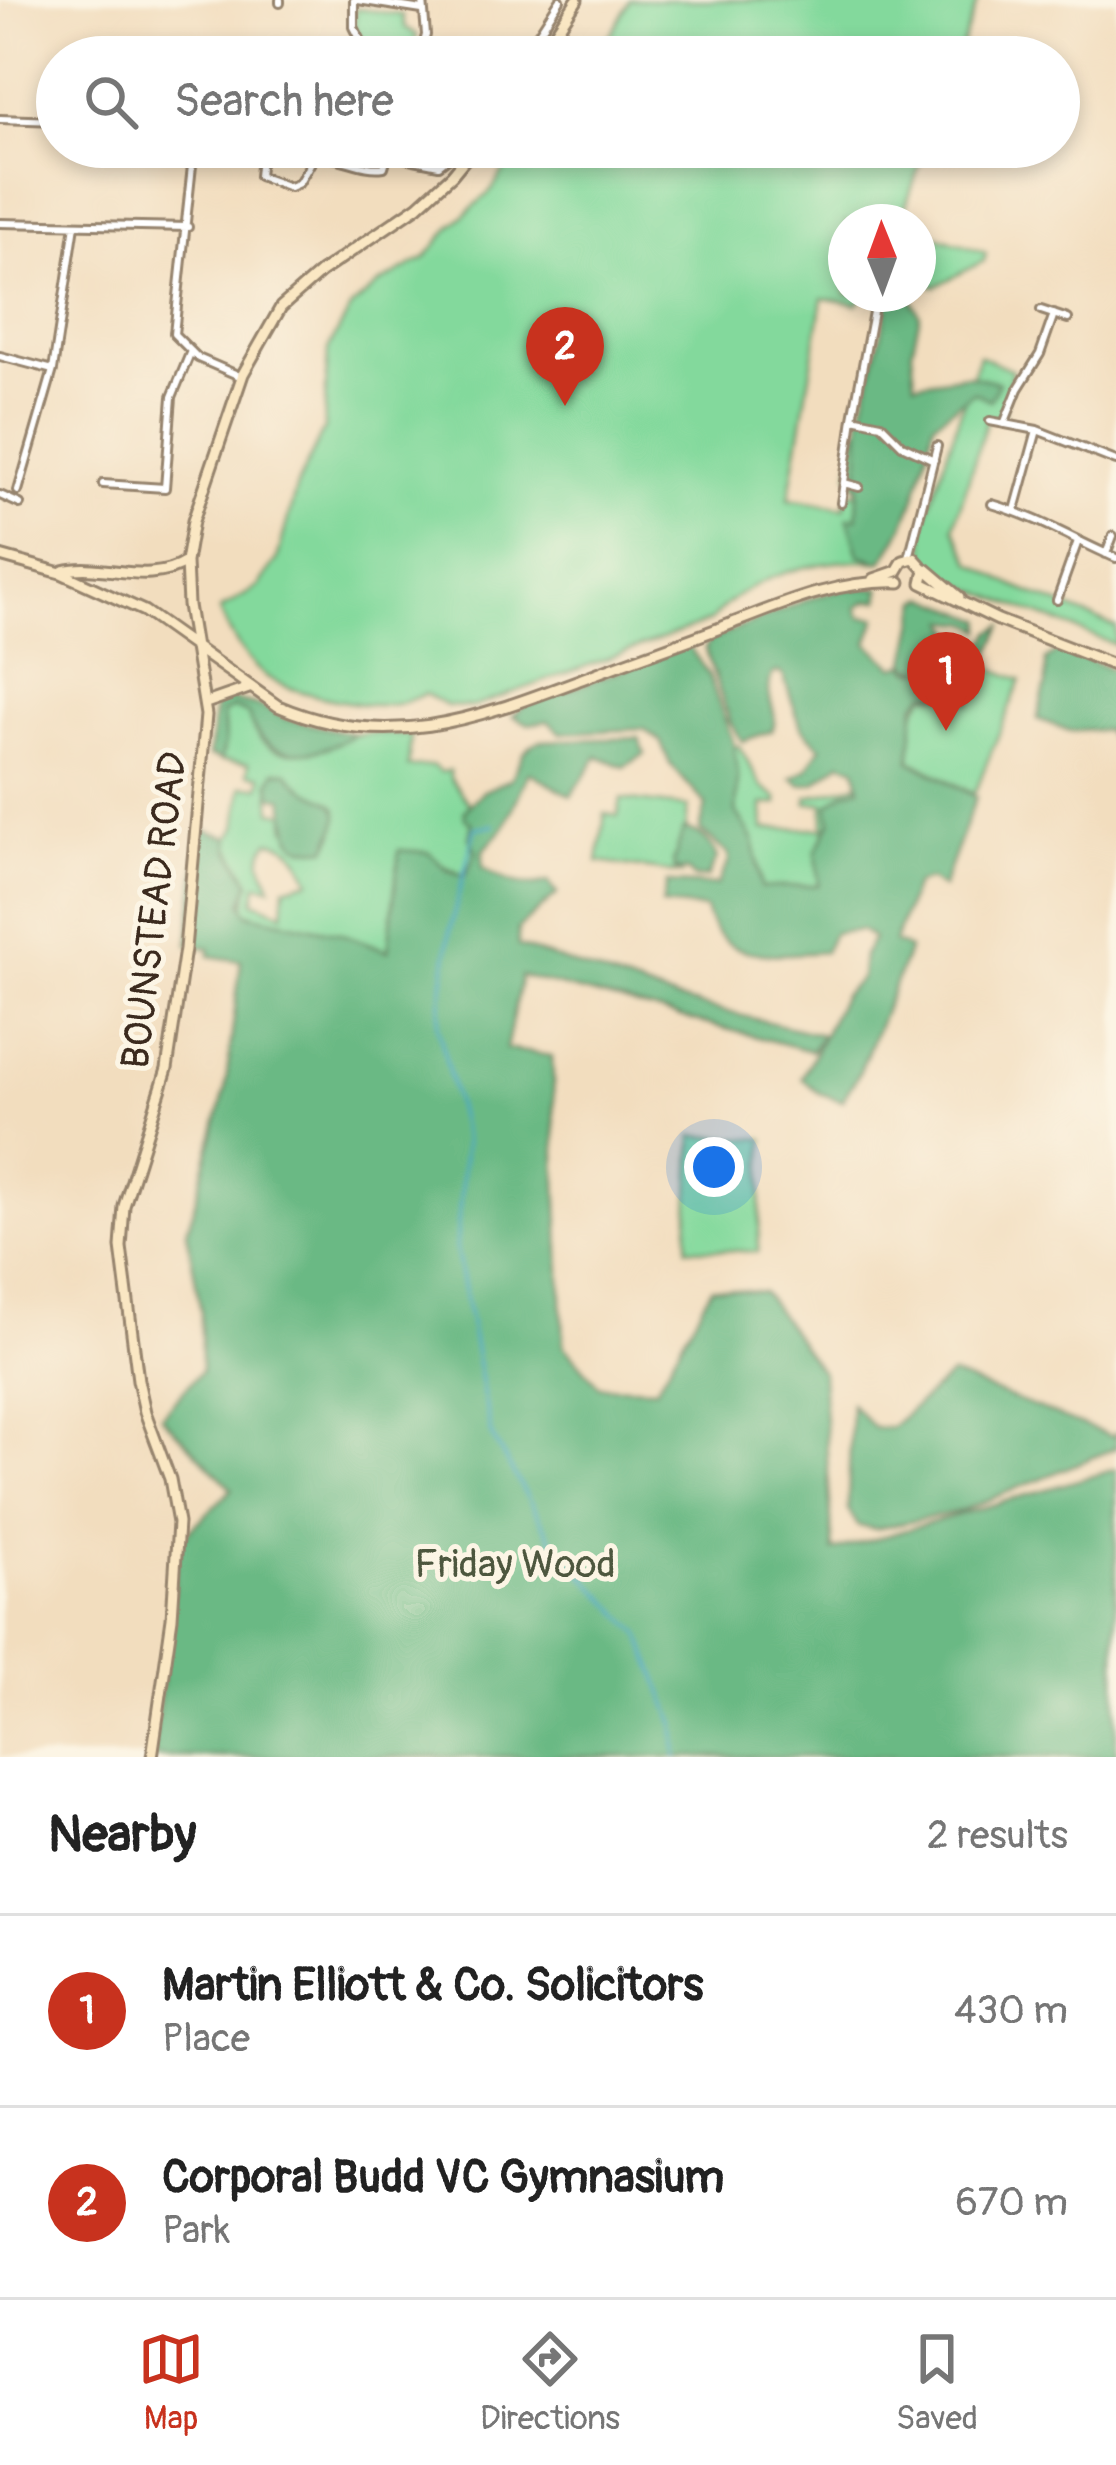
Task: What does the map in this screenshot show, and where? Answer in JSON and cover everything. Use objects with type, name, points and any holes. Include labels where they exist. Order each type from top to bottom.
[{"type":"street","points":[[358,36],[354,27],[356,0],[422,10]]},
{"type":"street","points":[[423,0],[425,36]]},
{"type":"street","points":[[537,36],[560,0]]},
{"type":"street","points":[[553,36],[577,0]]},
{"type":"street","points":[[0,119],[36,120]]},
{"type":"street","points":[[192,168],[174,334],[190,351],[242,377]]},
{"type":"street","points":[[260,168],[259,176],[290,187],[299,183],[308,168]]},
{"type":"street","name":"BOUNSTEAD ROAD","points":[[152,1757],[173,1613],[178,1523],[170,1479],[138,1381],[127,1315],[122,1219],[136,1162],[161,1096],[175,1022],[206,703],[185,562],[193,520],[242,377],[287,300],[418,206],[458,168]]},
{"type":"street","points":[[0,223],[188,227]]},
{"type":"street","points":[[18,491],[52,370],[75,225]]},
{"type":"street","points":[[1041,310],[1068,320]]},
{"type":"street","points":[[841,503],[872,312]]},
{"type":"street","points":[[1004,424],[1040,354],[1054,314]]},
{"type":"street","points":[[103,484],[165,488],[172,398],[190,351]]},
{"type":"street","points":[[0,356],[52,370]]},
{"type":"street","points":[[853,418],[881,424],[902,445],[934,460]]},
{"type":"street","points":[[990,421],[1037,430],[1116,460]]},
{"type":"street","points":[[1015,510],[1037,430]]},
{"type":"street","points":[[899,577],[909,558],[937,446]]},
{"type":"street","points":[[844,483],[859,487]]},
{"type":"street","points":[[0,495],[20,504]]},
{"type":"street","points":[[992,504],[1070,532],[1078,542],[1116,558]]},
{"type":"street","points":[[1106,554],[1113,536]]},
{"type":"street","points":[[1057,600],[1078,542]]},
{"type":"street","points":[[0,556],[62,573],[120,598],[196,646],[249,688],[299,715],[337,725],[387,729],[466,719],[788,601],[899,577],[912,586],[922,583],[998,620],[1116,661]]},
{"type":"street","points":[[909,558],[962,602]]},
{"type":"street","points":[[62,573],[82,569],[160,575],[185,562]]},
{"type":"street","points":[[922,583],[925,569]]},
{"type":"street","points":[[175,632],[190,617]]},
{"type":"street","name":"BOUNSTEAD ROAD","points":[[206,703],[249,688]]},
{"type":"green space","points":[[630,0],[978,0],[965,36],[609,36]]},
{"type":"green space","points":[[356,8],[402,15],[405,27],[417,35],[359,36],[354,26]]},
{"type":"green space","points":[[506,168],[919,168],[906,204],[828,204],[828,299],[823,298],[789,499],[844,508],[848,493],[860,492],[849,475],[857,430],[863,427],[867,525],[877,562],[832,563],[786,572],[744,592],[711,621],[473,707],[447,706],[425,694],[394,705],[359,704],[287,687],[262,673],[232,635],[220,610],[258,587],[277,560],[297,485],[324,429],[328,349],[352,307],[379,284],[425,258],[492,190]]},
{"type":"green space","points":[[936,236],[986,253],[984,261],[936,286]]},
{"type":"green space","points":[[887,312],[920,315],[912,350],[915,383],[967,375],[999,382],[990,400],[974,392],[934,422],[909,514],[881,562],[859,555],[848,518],[857,518],[861,417]]},
{"type":"green space","points":[[979,355],[1012,370],[1003,417],[987,419],[954,527],[972,563],[1013,586],[1116,627],[1116,645],[960,584],[956,590],[926,559],[923,527]]},
{"type":"green space","points":[[848,588],[880,588],[880,600],[857,607],[861,616],[877,618],[868,643],[895,667],[905,664],[911,670],[924,670],[907,662],[920,600],[928,597],[984,620],[983,630],[948,621],[967,654],[979,655],[992,632],[1003,626],[968,701],[952,694],[926,693],[916,703],[910,761],[976,797],[942,888],[929,880],[915,884],[894,942],[909,949],[859,1073],[842,1101],[819,1093],[802,1078],[843,995],[861,978],[863,955],[873,939],[862,930],[833,933],[824,952],[753,953],[723,940],[705,909],[662,905],[667,883],[717,885],[729,862],[728,854],[700,830],[706,805],[670,764],[660,741],[644,729],[561,733],[548,721],[529,724],[513,716],[524,706],[688,645],[708,674],[733,741],[736,812],[754,841],[761,888],[819,885],[816,851],[831,822],[828,805],[860,788],[856,768],[841,762],[815,783],[802,785],[792,778],[807,769],[821,747],[801,727],[778,672],[769,683],[772,731],[742,741],[731,724],[705,649],[710,640]]},
{"type":"green space","points":[[1061,649],[1116,671],[1116,750],[1106,730],[1070,731],[1037,719],[1046,684],[1046,660]]},
{"type":"green space","points":[[984,665],[1021,680],[974,794],[911,760],[912,734],[914,717],[926,695],[952,696],[970,703]]},
{"type":"green space","points":[[224,698],[263,707],[286,719],[354,734],[324,748],[293,752],[265,741],[248,714],[233,708],[223,713],[221,760],[209,756],[215,706]]},
{"type":"green space","points":[[233,708],[248,714],[265,744],[291,752],[358,734],[411,735],[408,767],[450,771],[469,804],[465,811],[472,823],[469,837],[476,852],[466,877],[439,863],[389,951],[340,933],[263,919],[243,910],[250,883],[227,842],[237,827],[242,786],[260,787],[261,776],[248,773],[249,763],[221,760],[223,713]],"holes":[[[270,783],[335,833],[327,848],[286,828],[286,813],[272,811]],[[269,841],[290,849],[310,880],[285,887],[283,913],[254,901],[257,885],[271,887],[261,859]]]},
{"type":"green space","name":"Friday Wood","points":[[639,738],[645,754],[624,767],[598,756],[571,796],[529,772],[504,828],[483,851],[483,867],[491,872],[522,884],[548,882],[557,894],[518,929],[518,946],[677,1000],[822,1035],[811,1051],[521,976],[506,1049],[552,1056],[564,1345],[599,1386],[656,1388],[712,1287],[763,1292],[822,1373],[833,1551],[1116,1469],[1116,1757],[152,1757],[179,1541],[232,1489],[161,1416],[201,1371],[201,1312],[187,1231],[225,1091],[241,961],[210,956],[210,948],[188,945],[201,829],[229,837],[230,850],[250,883],[242,903],[248,914],[340,933],[388,951],[399,850],[429,852],[447,870],[465,876],[476,852],[469,837],[472,823],[464,811],[482,792],[510,779],[532,745]]},
{"type":"green space","points":[[739,746],[762,787],[777,798],[778,804],[763,804],[764,829],[824,828],[824,803],[807,803],[808,797],[859,784],[860,789],[845,792],[816,851],[820,885],[761,889],[754,841],[736,812],[738,776],[733,747]]},
{"type":"green space","points":[[275,771],[288,772],[298,784],[336,807],[336,829],[327,848],[296,843],[283,798],[272,796]]},
{"type":"green space","points":[[621,799],[688,807],[682,874],[598,862],[605,814],[618,816]]},
{"type":"green space","points":[[683,830],[700,835],[715,853],[708,877],[676,871],[673,863]]},
{"type":"green space","points":[[693,1136],[764,1139],[758,1252],[687,1248]]},
{"type":"green space","points":[[951,1375],[1113,1437],[1116,1433],[1116,1448],[961,1511],[876,1529],[858,1526],[848,1509],[851,1404],[874,1428],[890,1428]]},
{"type":"waterway","points":[[494,825],[475,828],[450,930],[438,1026],[465,1142],[456,1247],[491,1435],[557,1548],[640,1634],[675,1723],[677,1757]]},
{"type":"place","name":"Corporal Budd VC Gymnasium","points":[[565,406]]},
{"type":"place","name":"Martin Elliott & Co. Solicitors","points":[[946,731]]}]
